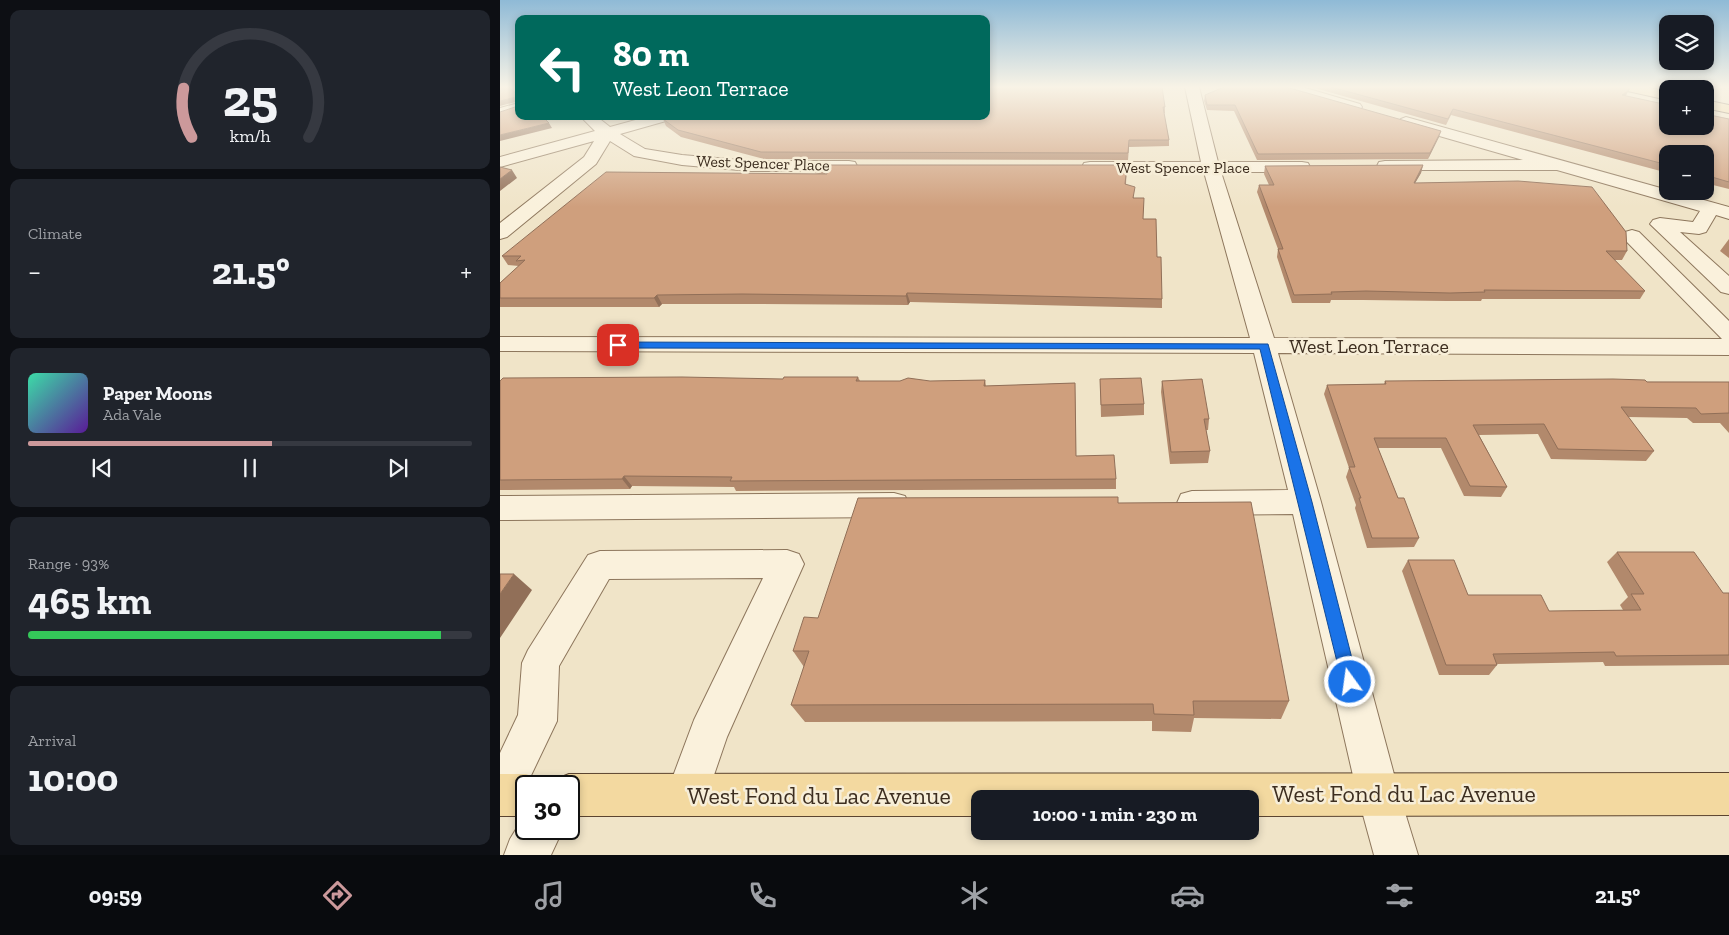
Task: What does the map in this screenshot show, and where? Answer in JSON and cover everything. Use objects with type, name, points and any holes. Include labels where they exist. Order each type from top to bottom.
[{"type":"main road","name":"West Fond du Lac Avenue","points":[[580,795],[1729,794]]},
{"type":"street","name":"West Spencer Place","points":[[600,127],[640,152],[682,160],[751,166],[860,166]]},
{"type":"street","points":[[500,162],[629,127]]},
{"type":"street","points":[[1201,127],[1211,167],[1264,346],[1306,502],[1378,793],[1396,855]]},
{"type":"street","points":[[1423,127],[1720,211]]},
{"type":"street","points":[[500,233],[590,160],[607,133]]},
{"type":"street","points":[[1372,166],[1556,165]]},
{"type":"street","name":"West Spencer Place","points":[[1070,167],[1323,166]]},
{"type":"street","points":[[1720,211],[1699,228],[1660,224],[1729,287]]},
{"type":"street","points":[[1632,236],[1729,334]]},
{"type":"street","points":[[1702,307],[1729,306]]},
{"type":"street","name":"West Leon Terrace","points":[[500,344],[1729,347]]},
{"type":"street","points":[[1164,503],[1306,502]]},
{"type":"street","points":[[500,508],[916,505]]},
{"type":"street","points":[[510,795],[529,734],[537,721],[541,662],[600,565],[787,564],[708,734],[687,796]]},
{"type":"street","points":[[526,855],[535,840]]},
{"type":"building","points":[[500,127],[533,127],[500,135]]},
{"type":"building","points":[[674,127],[1167,127],[1169,140],[1129,140],[1128,153],[761,152],[678,130]]},
{"type":"building","points":[[1245,127],[1427,127],[1441,131],[1430,153],[1258,154]]},
{"type":"building","points":[[1522,127],[1659,127],[1659,135],[1714,135],[1714,127],[1729,127],[1729,182],[1714,178],[1714,145],[1659,145],[1659,163]]},
{"type":"building","points":[[812,165],[1127,165],[1125,184],[1135,187],[1133,198],[1144,198],[1143,219],[1156,219],[1157,257],[1161,257],[1162,299],[907,293],[906,296],[742,294],[657,295],[654,298],[500,298],[500,283],[525,260],[516,261],[521,256],[502,256],[606,172],[827,174],[827,169]]},
{"type":"building","points":[[1423,165],[1414,183],[1518,181],[1592,187],[1626,232],[1627,251],[1606,251],[1645,291],[1484,290],[1485,292],[1450,293],[1366,291],[1294,295],[1278,249],[1283,249],[1259,185],[1274,185],[1265,166]]},
{"type":"building","points":[[500,167],[512,170],[500,179]]},
{"type":"building","points":[[682,377],[783,379],[784,377],[858,377],[856,381],[900,381],[908,378],[930,381],[985,380],[984,386],[1075,383],[1076,456],[1114,455],[1116,479],[730,481],[732,477],[624,476],[622,479],[500,480],[500,381],[503,378]]},
{"type":"building","points":[[1141,378],[1144,404],[1101,405],[1100,379]]},
{"type":"building","points":[[1202,379],[1209,419],[1204,419],[1210,451],[1171,452],[1162,381]]},
{"type":"building","points":[[1645,380],[1647,382],[1729,382],[1729,413],[1701,414],[1696,408],[1621,407],[1654,451],[1558,449],[1544,424],[1473,425],[1507,487],[1470,486],[1446,438],[1374,438],[1398,498],[1404,498],[1419,538],[1372,538],[1359,498],[1361,498],[1349,467],[1355,467],[1327,385],[1386,384],[1385,381]]},
{"type":"building","points":[[1118,497],[1118,503],[1251,502],[1289,701],[1193,701],[1194,715],[1154,714],[1153,704],[791,705],[809,651],[793,651],[804,617],[818,618],[858,498]]},
{"type":"building","points":[[1617,552],[1694,552],[1723,593],[1729,593],[1729,655],[1616,656],[1614,652],[1493,654],[1497,665],[1446,665],[1408,560],[1454,560],[1468,595],[1541,595],[1549,611],[1641,610],[1631,594],[1644,594]]},
{"type":"building","points":[[500,574],[514,574],[500,594]]},
{"type":"route","points":[[618,345],[1264,346],[1306,502],[1350,682]]}]
